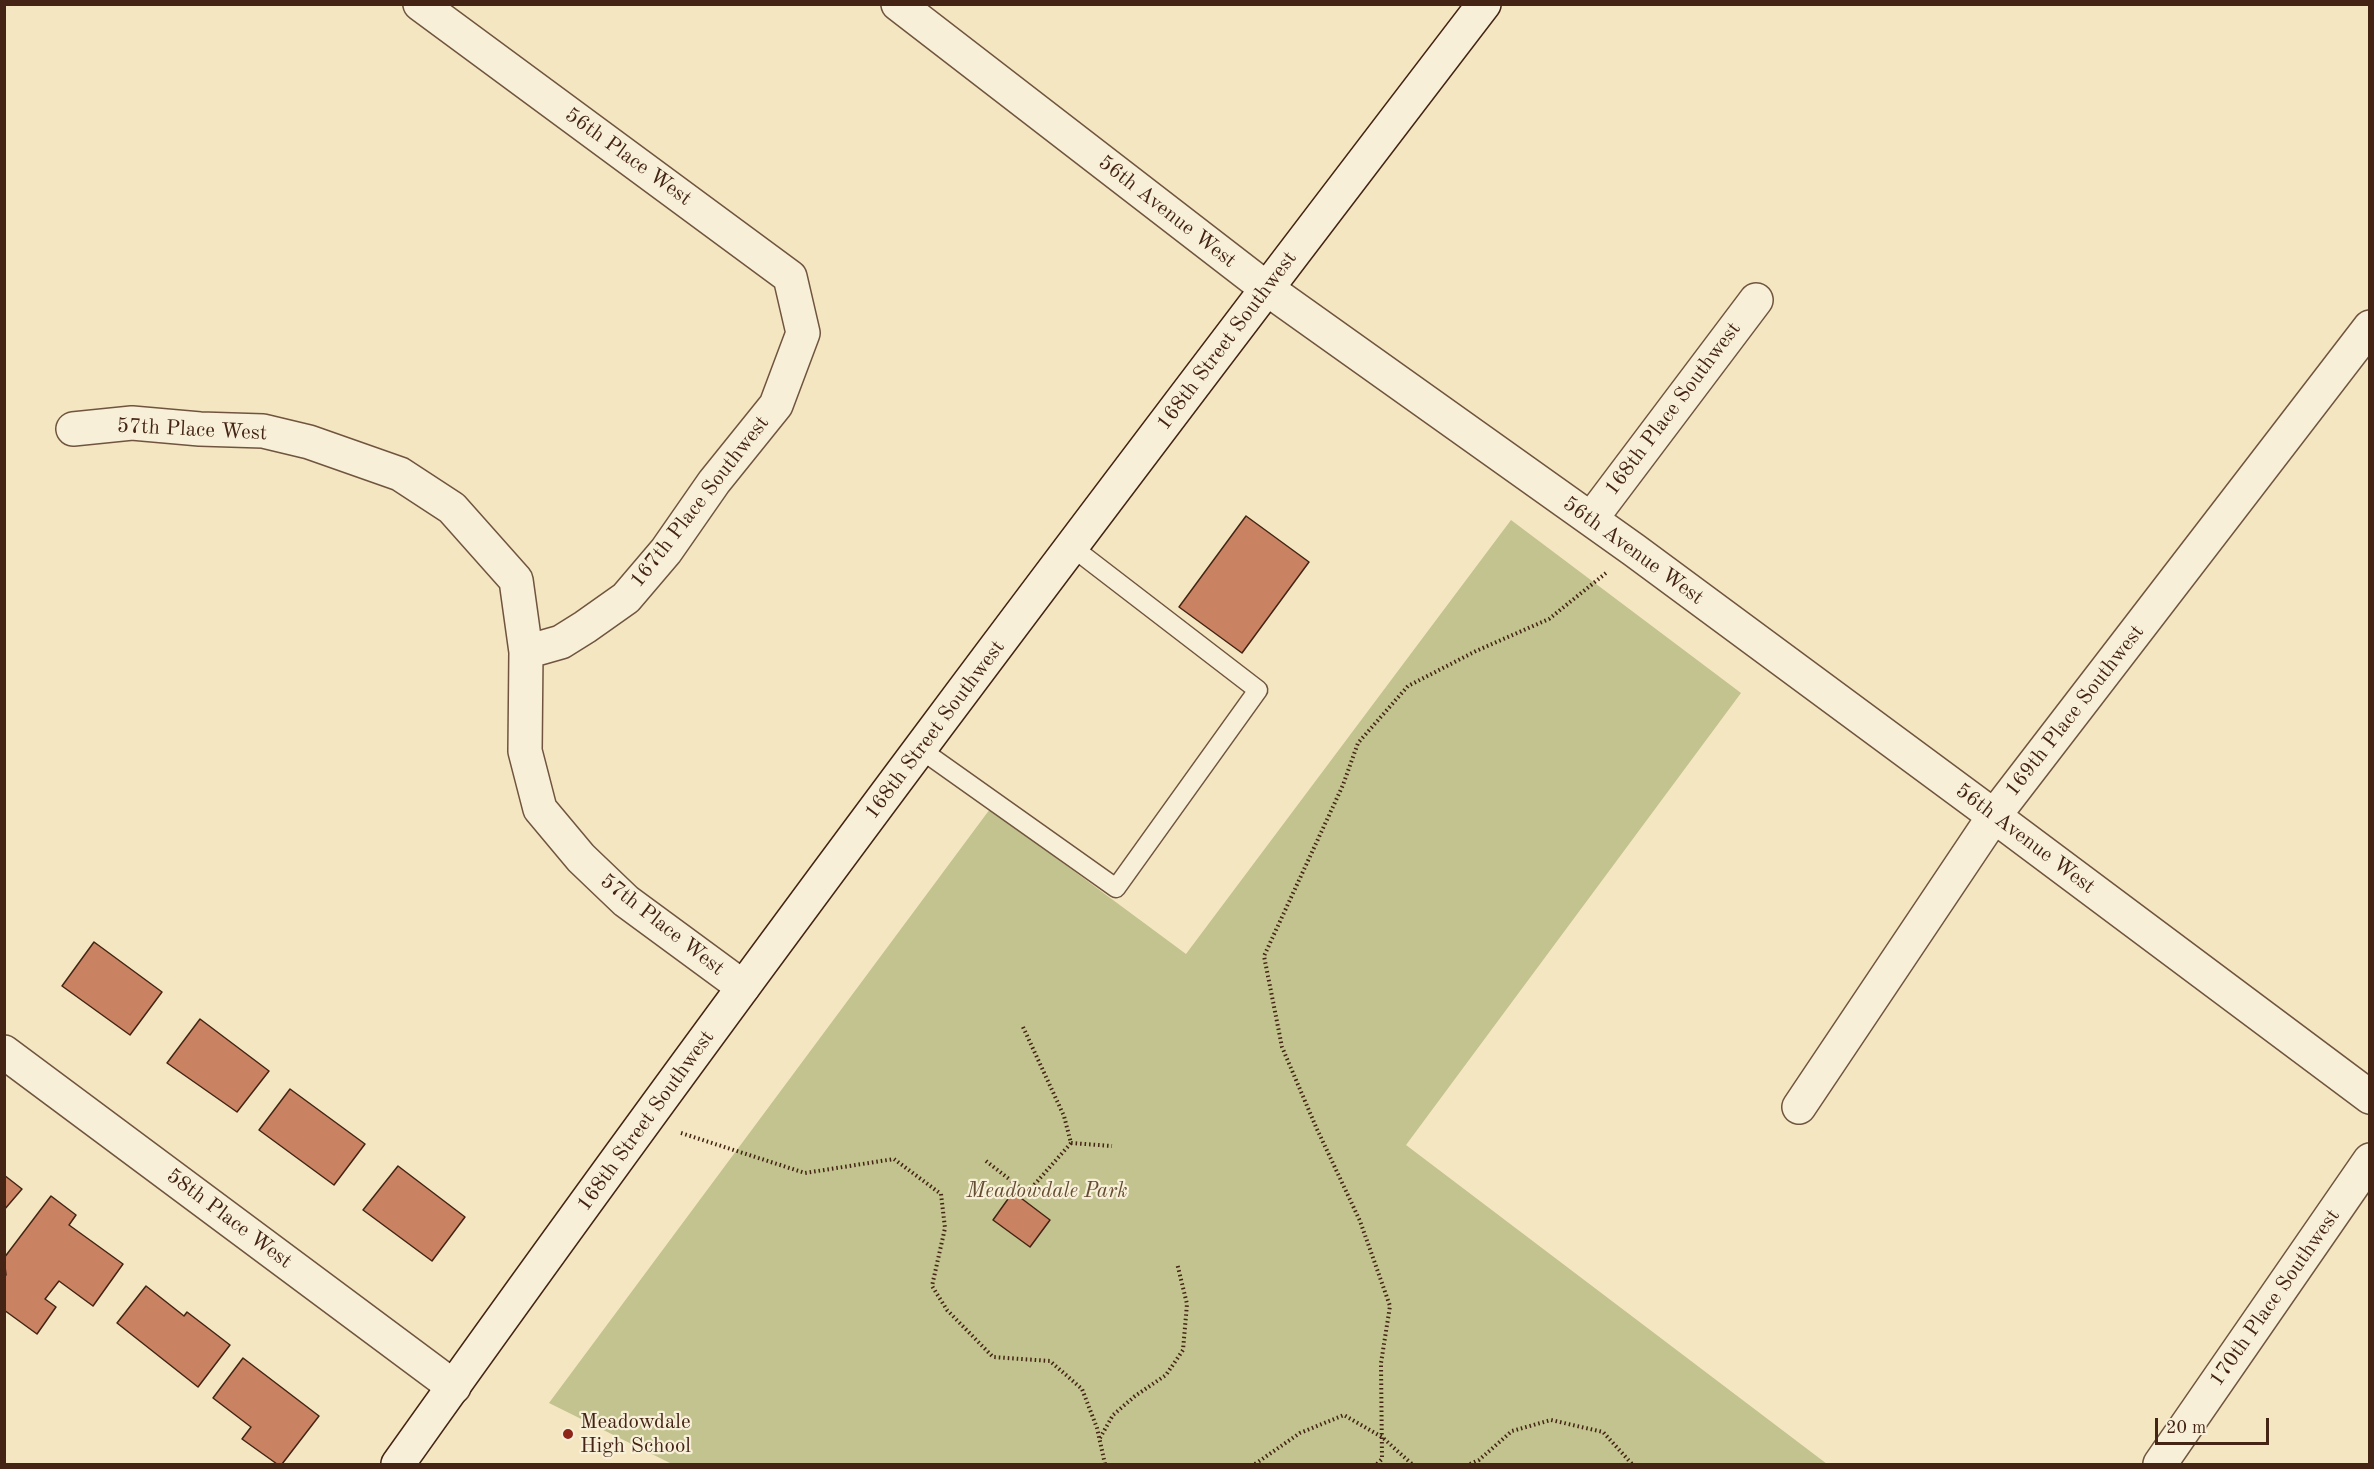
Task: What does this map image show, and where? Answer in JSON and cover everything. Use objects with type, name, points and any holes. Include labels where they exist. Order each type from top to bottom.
[{"type":"street","name":"56th Place West","points":[[420,4],[790,277],[803,333]]},
{"type":"street","name":"56th Avenue West","points":[[898,4],[1266,288],[1634,550],[2370,1097]]},
{"type":"street","name":"168th Street Southwest","points":[[399,1464],[743,987],[1266,288],[1484,4]]},
{"type":"street","name":"168th Place Southwest","points":[[1591,519],[1756,300]]},
{"type":"street","name":"169th Place Southwest","points":[[1799,1107],[1994,816],[2370,327]]},
{"type":"street","name":"167th Place Southwest","points":[[526,652],[561,642],[626,598],[666,551],[714,482],[776,405],[803,333]]},
{"type":"street","name":"57th Place West","points":[[73,429],[132,423],[200,429],[263,431],[309,442],[400,474],[452,508],[516,580],[526,652],[525,751],[540,809],[581,858],[626,901],[743,987]]},
{"type":"street","name":"58th Place West","points":[[4,1052],[454,1387]]},
{"type":"street","name":"170th Place Southwest","points":[[2160,1464],[2370,1160]]},
{"type":"lane","points":[[920,749],[1116,888],[1258,690],[1072,547]]},
{"type":"path","points":[[1377,1464],[1382,1459],[1381,1363],[1390,1306],[1360,1221],[1282,1047],[1264,956],[1343,785],[1358,743],[1408,686],[1476,651],[1549,619],[1634,550]]},
{"type":"path","points":[[1023,1027],[1064,1116],[1071,1143]]},
{"type":"path","points":[[646,1121],[806,1173],[894,1159],[940,1194],[945,1228],[932,1286],[947,1310],[993,1357],[1050,1362],[1082,1389],[1100,1439],[1105,1464]]},
{"type":"path","points":[[1071,1143],[1112,1146]]},
{"type":"path","points":[[986,1161],[1027,1193],[1071,1143]]},
{"type":"path","points":[[1100,1439],[1113,1415],[1135,1396],[1166,1375],[1183,1350],[1187,1304],[1177,1263]]},
{"type":"path","points":[[1255,1464],[1300,1433],[1344,1415],[1382,1437],[1412,1464]]},
{"type":"path","points":[[1470,1464],[1479,1460],[1512,1431],[1551,1420],[1603,1432],[1632,1464]]},
{"type":"green space","name":"Meadowdale Park","points":[[1511,520],[1741,693],[1406,1145],[1827,1464],[672,1464],[549,1403],[990,809],[1186,954]]},
{"type":"building","points":[[1246,516],[1309,562],[1242,653],[1179,607]]},
{"type":"building","points":[[94,942],[162,992],[130,1035],[62,986]]},
{"type":"building","points":[[200,1019],[269,1071],[237,1112],[167,1063]]},
{"type":"building","points":[[290,1089],[365,1144],[334,1185],[259,1130]]},
{"type":"building","points":[[398,1166],[465,1217],[432,1261],[363,1210]]},
{"type":"building","points":[[4,1175],[22,1189],[4,1210]]},
{"type":"building","points":[[1013,1192],[1050,1220],[1030,1247],[993,1220]]},
{"type":"building","points":[[51,1196],[76,1215],[69,1225],[123,1264],[93,1306],[59,1281],[45,1299],[56,1307],[37,1334],[4,1310],[4,1277],[6,1275],[4,1258]]},
{"type":"building","points":[[146,1286],[184,1316],[187,1312],[230,1345],[198,1387],[117,1323]]},
{"type":"building","points":[[243,1358],[319,1416],[282,1464],[277,1464],[242,1439],[251,1427],[213,1398]]},
{"type":"place","name":"Meadowdale High School","points":[[568,1434]]}]
